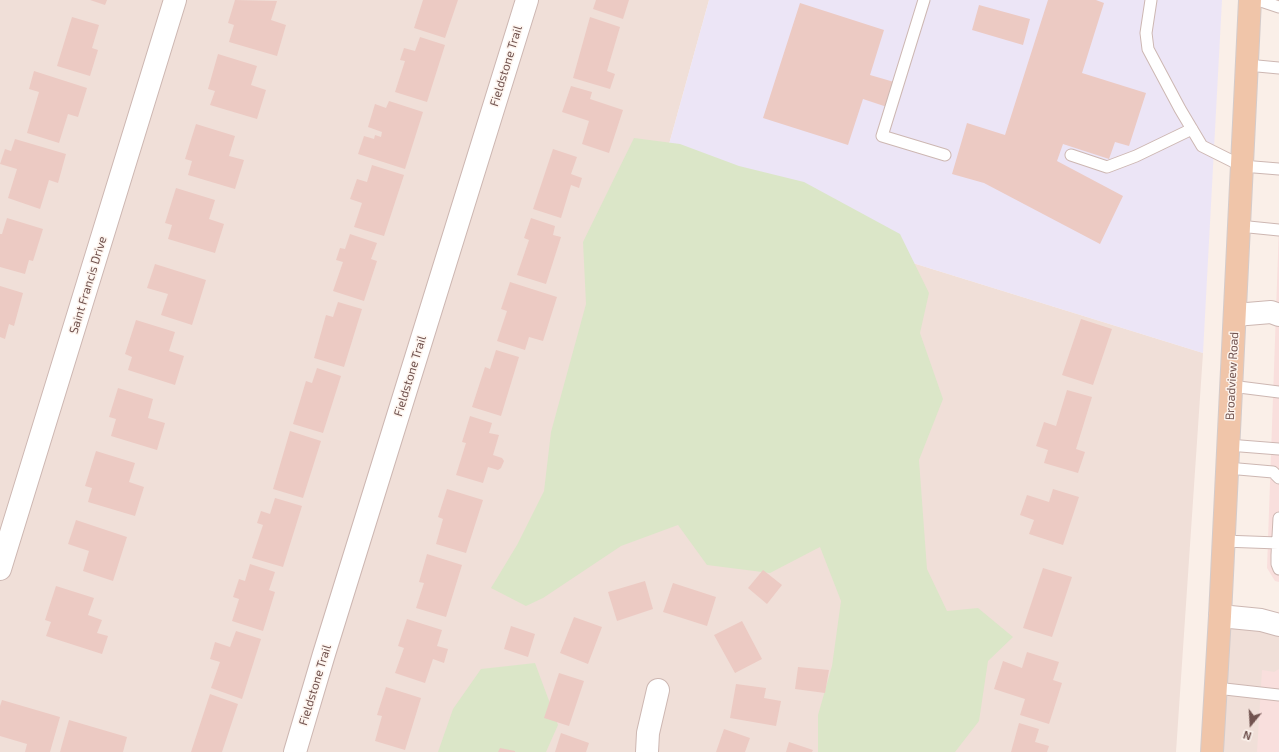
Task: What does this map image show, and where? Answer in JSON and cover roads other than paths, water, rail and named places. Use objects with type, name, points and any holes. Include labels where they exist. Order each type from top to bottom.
[{"type":"main road","name":"Broadview Road","points":[[1212,752],[1250,0]]},
{"type":"street","name":"Saint Francis Drive","points":[[0,569],[175,0]]},
{"type":"street","name":"Fieldstone Trail","points":[[295,752],[527,0]]},
{"type":"street","points":[[1235,315],[1271,312],[1279,315]]},
{"type":"street","points":[[1220,616],[1261,620],[1279,624]]},
{"type":"street","points":[[647,752],[648,733],[658,690]]},
{"type":"lane","points":[[924,0],[882,136],[945,156]]},
{"type":"lane","points":[[1151,0],[1146,33],[1148,49],[1202,146],[1242,166],[1279,169]]},
{"type":"lane","points":[[1258,0],[1279,6]]},
{"type":"lane","points":[[1247,65],[1279,68]]},
{"type":"lane","points":[[1071,155],[1107,166],[1136,156],[1192,129]]},
{"type":"lane","points":[[1239,226],[1279,230]]},
{"type":"lane","points":[[1231,386],[1279,392]]},
{"type":"lane","points":[[1228,445],[1279,448]]},
{"type":"lane","points":[[1227,468],[1273,472],[1279,478]]},
{"type":"lane","points":[[1279,518],[1277,564],[1279,569]]},
{"type":"lane","points":[[1223,541],[1278,543]]},
{"type":"lane","points":[[1216,688],[1279,695]]}]
